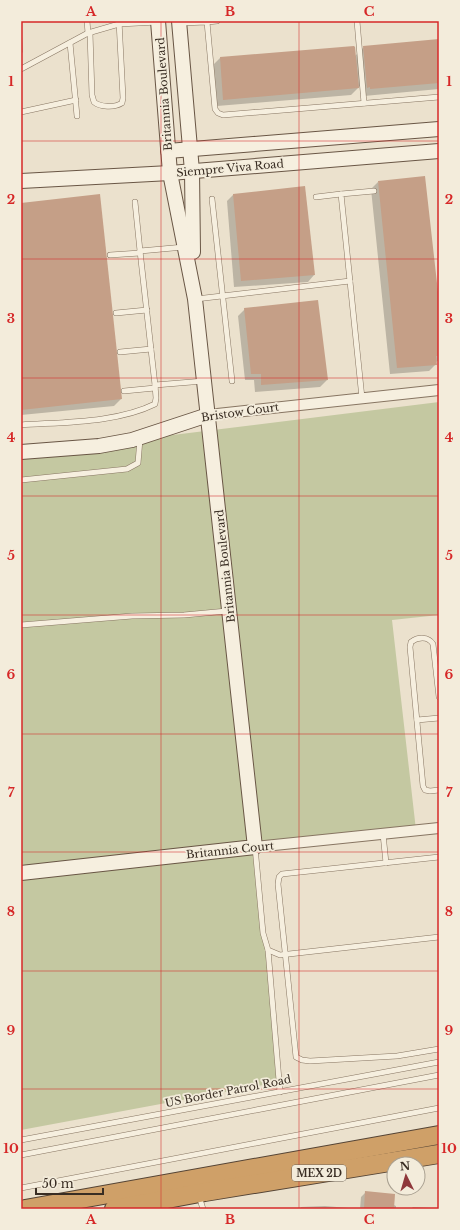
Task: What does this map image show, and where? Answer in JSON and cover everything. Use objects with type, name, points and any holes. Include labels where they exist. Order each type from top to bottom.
[{"type":"highway","name":"MEX 2D","points":[[25,1209],[134,1188],[199,1194],[439,1135]]},
{"type":"highway","name":"MEX 2D","points":[[114,1209],[439,1154]]},
{"type":"street","name":"Britannia Boulevard","points":[[158,22],[170,173],[195,299],[255,847]]},
{"type":"street","name":"Britannia Boulevard","points":[[179,22],[192,172],[193,285]]},
{"type":"street","name":"Siempre Viva Road","points":[[168,151],[439,129]]},
{"type":"street","name":"Siempre Viva Road","points":[[21,181],[192,172],[439,151]]},
{"type":"street","name":"Bristow Court","points":[[21,452],[99,446],[140,437],[208,414],[439,390]]},
{"type":"street","name":"Britannia Court","points":[[21,873],[439,828]]},
{"type":"lane","points":[[87,21],[92,95],[94,102],[101,106],[122,104],[123,98],[119,23]]},
{"type":"lane","points":[[179,22],[217,21]]},
{"type":"lane","points":[[357,21],[364,104]]},
{"type":"lane","points":[[21,69],[89,33],[119,23],[158,22]]},
{"type":"lane","points":[[207,22],[215,109],[218,113],[223,115],[439,98]]},
{"type":"lane","points":[[70,43],[77,116]]},
{"type":"lane","points":[[21,112],[76,100]]},
{"type":"lane","points":[[316,197],[374,191]]},
{"type":"lane","points":[[341,194],[362,398]]},
{"type":"lane","points":[[212,199],[232,381]]},
{"type":"lane","points":[[21,425],[104,419],[139,410],[155,404],[155,387],[135,202]]},
{"type":"lane","points":[[110,256],[185,247]]},
{"type":"lane","points":[[195,299],[350,281]]},
{"type":"lane","points":[[116,312],[147,310]]},
{"type":"lane","points":[[120,352],[151,349]]},
{"type":"lane","points":[[124,391],[204,381]]},
{"type":"lane","points":[[21,480],[127,469],[138,463],[140,437]]},
{"type":"lane","points":[[21,625],[132,616],[184,615],[229,611]]},
{"type":"lane","points":[[439,697],[433,644],[427,638],[414,640],[411,642],[410,647],[423,786],[425,790],[439,790]]},
{"type":"lane","points":[[417,720],[439,718]]},
{"type":"lane","points":[[383,834],[386,863]]},
{"type":"lane","points":[[255,847],[263,933],[268,950],[280,1092]]},
{"type":"lane","points":[[439,857],[282,874],[279,877],[278,884],[296,1056],[302,1060],[310,1061],[397,1056],[439,1048]]},
{"type":"lane","points":[[268,950],[280,955],[439,937]]},
{"type":"lane","name":"US Border Patrol Road","points":[[21,1140],[439,1062]]},
{"type":"lane","points":[[21,1155],[439,1075]]},
{"type":"lane","points":[[21,1188],[439,1108]]},
{"type":"green space","points":[[439,402],[439,615],[392,620],[416,830],[255,848],[279,1082],[21,1130],[21,452],[132,440]]},
{"type":"building","points":[[439,39],[439,83],[370,89],[370,87],[367,88],[363,46]]},
{"type":"building","points":[[354,46],[359,88],[223,100],[220,57]]},
{"type":"building","points":[[425,176],[439,301],[439,356],[436,356],[437,365],[397,368],[378,181]]},
{"type":"building","points":[[305,186],[315,275],[241,281],[233,194]]},
{"type":"building","points":[[100,194],[122,399],[21,410],[21,203]]},
{"type":"building","points":[[318,300],[328,380],[261,385],[261,374],[251,374],[244,308]]},
{"type":"building","points":[[365,1191],[386,1193],[386,1196],[395,1196],[394,1209],[364,1209]]}]
